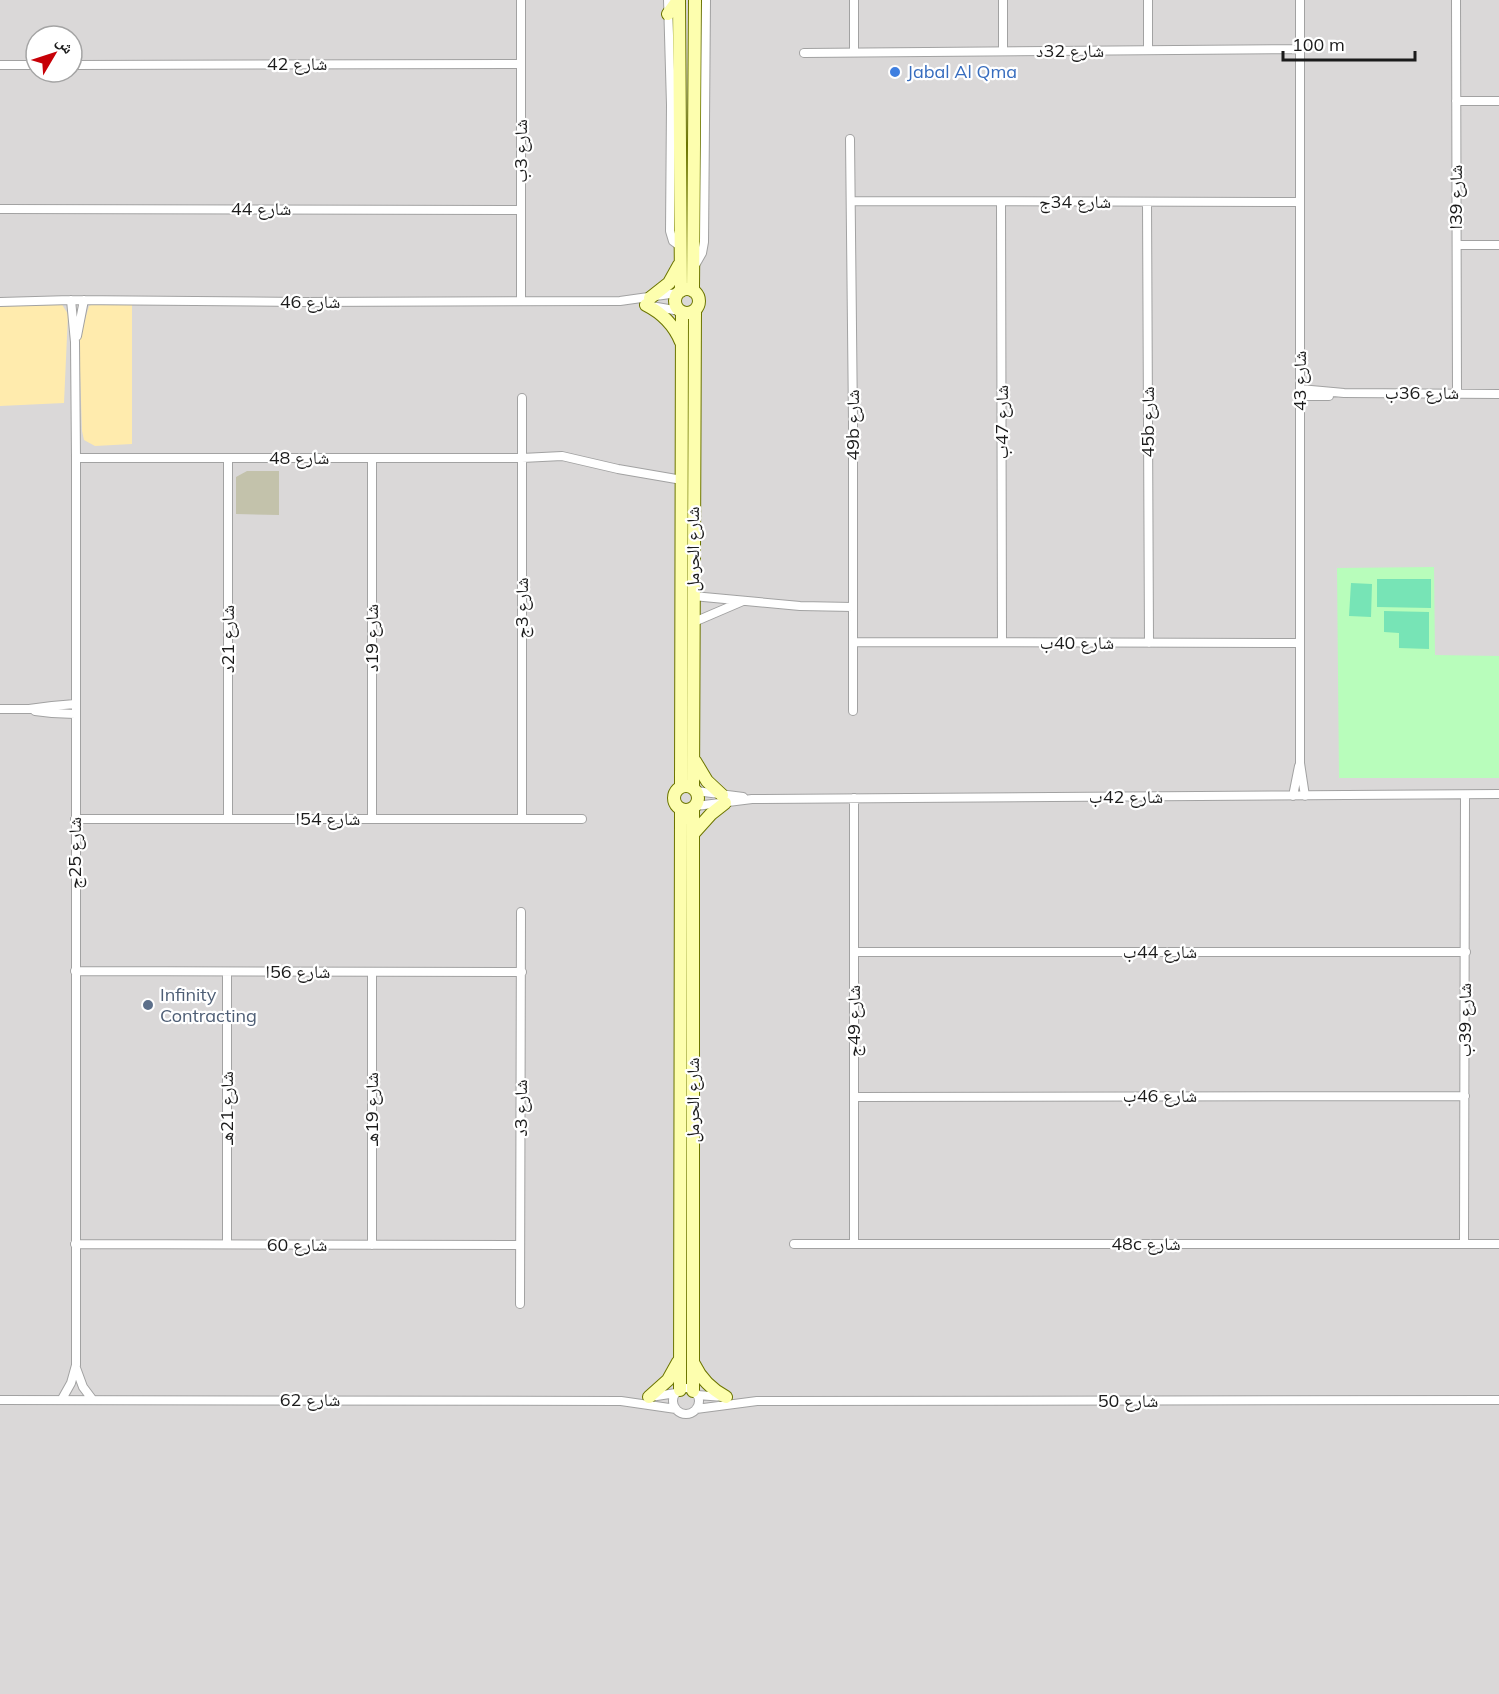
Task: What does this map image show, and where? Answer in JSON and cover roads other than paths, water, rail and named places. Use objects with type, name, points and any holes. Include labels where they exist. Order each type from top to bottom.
[{"type":"street","name":"شارع 3ب","points":[[521,0],[521,301]]},
{"type":"street","points":[[668,0],[670,231],[673,241],[681,247]]},
{"type":"street","points":[[668,14],[679,0]]},
{"type":"street","points":[[679,0],[681,262],[684,292]]},
{"type":"street","points":[[693,268],[695,0]]},
{"type":"street","points":[[684,292],[697,296],[699,302],[686,311],[676,307],[675,301],[684,292],[693,268],[700,258],[704,242],[706,0]]},
{"type":"street","points":[[854,0],[854,52]]},
{"type":"street","points":[[1003,0],[1003,51]]},
{"type":"street","points":[[1148,0],[1148,50]]},
{"type":"street","name":"شارع 43","points":[[1300,0],[1300,762],[1305,796]]},
{"type":"street","name":"شارع 39ا","points":[[1456,0],[1457,393]]},
{"type":"street","name":"شارع 32د","points":[[804,53],[1300,49]]},
{"type":"street","name":"شارع 42","points":[[84,65],[521,64]]},
{"type":"street","points":[[0,65],[24,65]]},
{"type":"street","points":[[1456,101],[1499,102]]},
{"type":"street","name":"49b شارع","points":[[850,140],[853,711]]},
{"type":"street","name":"شارع 34ج","points":[[851,201],[1300,202]]},
{"type":"street","name":"شارع 47ب","points":[[1001,202],[1002,642]]},
{"type":"street","name":"45b شارع","points":[[1147,202],[1149,643]]},
{"type":"street","name":"شارع 44","points":[[0,209],[521,210]]},
{"type":"street","points":[[1456,245],[1499,245]]},
{"type":"street","points":[[681,262],[669,283],[648,302],[666,318],[676,331],[682,346]]},
{"type":"street","name":"شارع 46","points":[[648,302],[684,292]]},
{"type":"street","name":"شارع 25ج","points":[[62,1399],[71,1383],[75,1365],[76,458],[75,342],[71,300]]},
{"type":"street","name":"شارع 46","points":[[0,302],[84,300],[648,302],[686,311]]},
{"type":"street","name":"شارع 25ج","points":[[75,342],[84,300]]},
{"type":"street","name":"شارع الحرمل","points":[[686,311],[682,346],[682,480],[690,789]]},
{"type":"street","name":"شارع الحرمل","points":[[686,311],[694,622],[693,754],[690,789]]},
{"type":"street","name":"شارع 36ب","points":[[1300,392],[1330,396],[1344,393],[1499,394]]},
{"type":"street","name":"شارع 3ج","points":[[522,398],[522,819]]},
{"type":"street","name":"شارع 48","points":[[76,458],[522,458],[562,456],[682,480]]},
{"type":"street","name":"شارع 21د","points":[[228,458],[228,819]]},
{"type":"street","name":"شارع 19د","points":[[372,458],[372,819]]},
{"type":"street","points":[[693,596],[800,606],[853,607]]},
{"type":"street","points":[[694,622],[746,600]]},
{"type":"street","name":"شارع 40ب","points":[[854,642],[1300,643]]},
{"type":"street","points":[[0,709],[28,709],[75,704]]},
{"type":"street","points":[[28,709],[75,714]]},
{"type":"street","points":[[693,754],[701,773],[724,799],[693,834]]},
{"type":"street","name":"شارع 43","points":[[1293,796],[1300,762]]},
{"type":"street","points":[[690,789],[698,799],[690,808],[675,804],[676,790],[690,789]]},
{"type":"street","name":"شارع 42ب","points":[[690,789],[724,799]]},
{"type":"street","name":"شارع 39ب","points":[[1464,1244],[1466,795]]},
{"type":"street","name":"شارع 42ب","points":[[690,808],[724,799],[1499,795]]},
{"type":"street","name":"شارع 49ج","points":[[854,798],[854,1244]]},
{"type":"street","name":"شارع الحرمل","points":[[690,808],[693,834],[693,1362],[695,1393]]},
{"type":"street","name":"شارع الحرمل","points":[[678,1392],[690,808]]},
{"type":"street","name":"شارع 54ا","points":[[75,819],[582,819]]},
{"type":"street","name":"شارع 3د","points":[[520,1304],[521,912]]},
{"type":"street","name":"شارع 44ب","points":[[854,952],[1466,952]]},
{"type":"street","name":"شارع 56ا","points":[[75,971],[522,972]]},
{"type":"street","name":"شارع 21هـ","points":[[226,1244],[227,972]]},
{"type":"street","name":"شارع 19هـ","points":[[372,972],[372,1245]]},
{"type":"street","name":"شارع 46ب","points":[[854,1096],[1465,1096]]},
{"type":"street","name":"شارع 60","points":[[75,1244],[520,1245]]},
{"type":"street","name":"48c شارع","points":[[794,1244],[1499,1244]]},
{"type":"street","points":[[649,1397],[668,1380],[680,1358]]},
{"type":"street","points":[[693,1362],[697,1371],[710,1386],[726,1397]]},
{"type":"street","name":"شارع 25ج","points":[[75,1365],[83,1387],[92,1399]]},
{"type":"street","points":[[688,1389],[695,1393],[699,1401],[696,1409],[688,1414],[675,1409],[673,1399],[678,1392],[688,1389]]},
{"type":"street","name":"شارع 62","points":[[621,1401],[678,1392]]},
{"type":"street","name":"شارع 50","points":[[695,1393],[757,1401]]},
{"type":"street","name":"شارع 62","points":[[0,1400],[621,1401],[675,1409]]},
{"type":"street","name":"شارع 50","points":[[696,1409],[757,1401],[1499,1400]]},
{"type":"place","name":"Jabal Al Qma","points":[[895,72]]},
{"type":"place","name":"Infinity Contracting","points":[[148,1005]]}]
